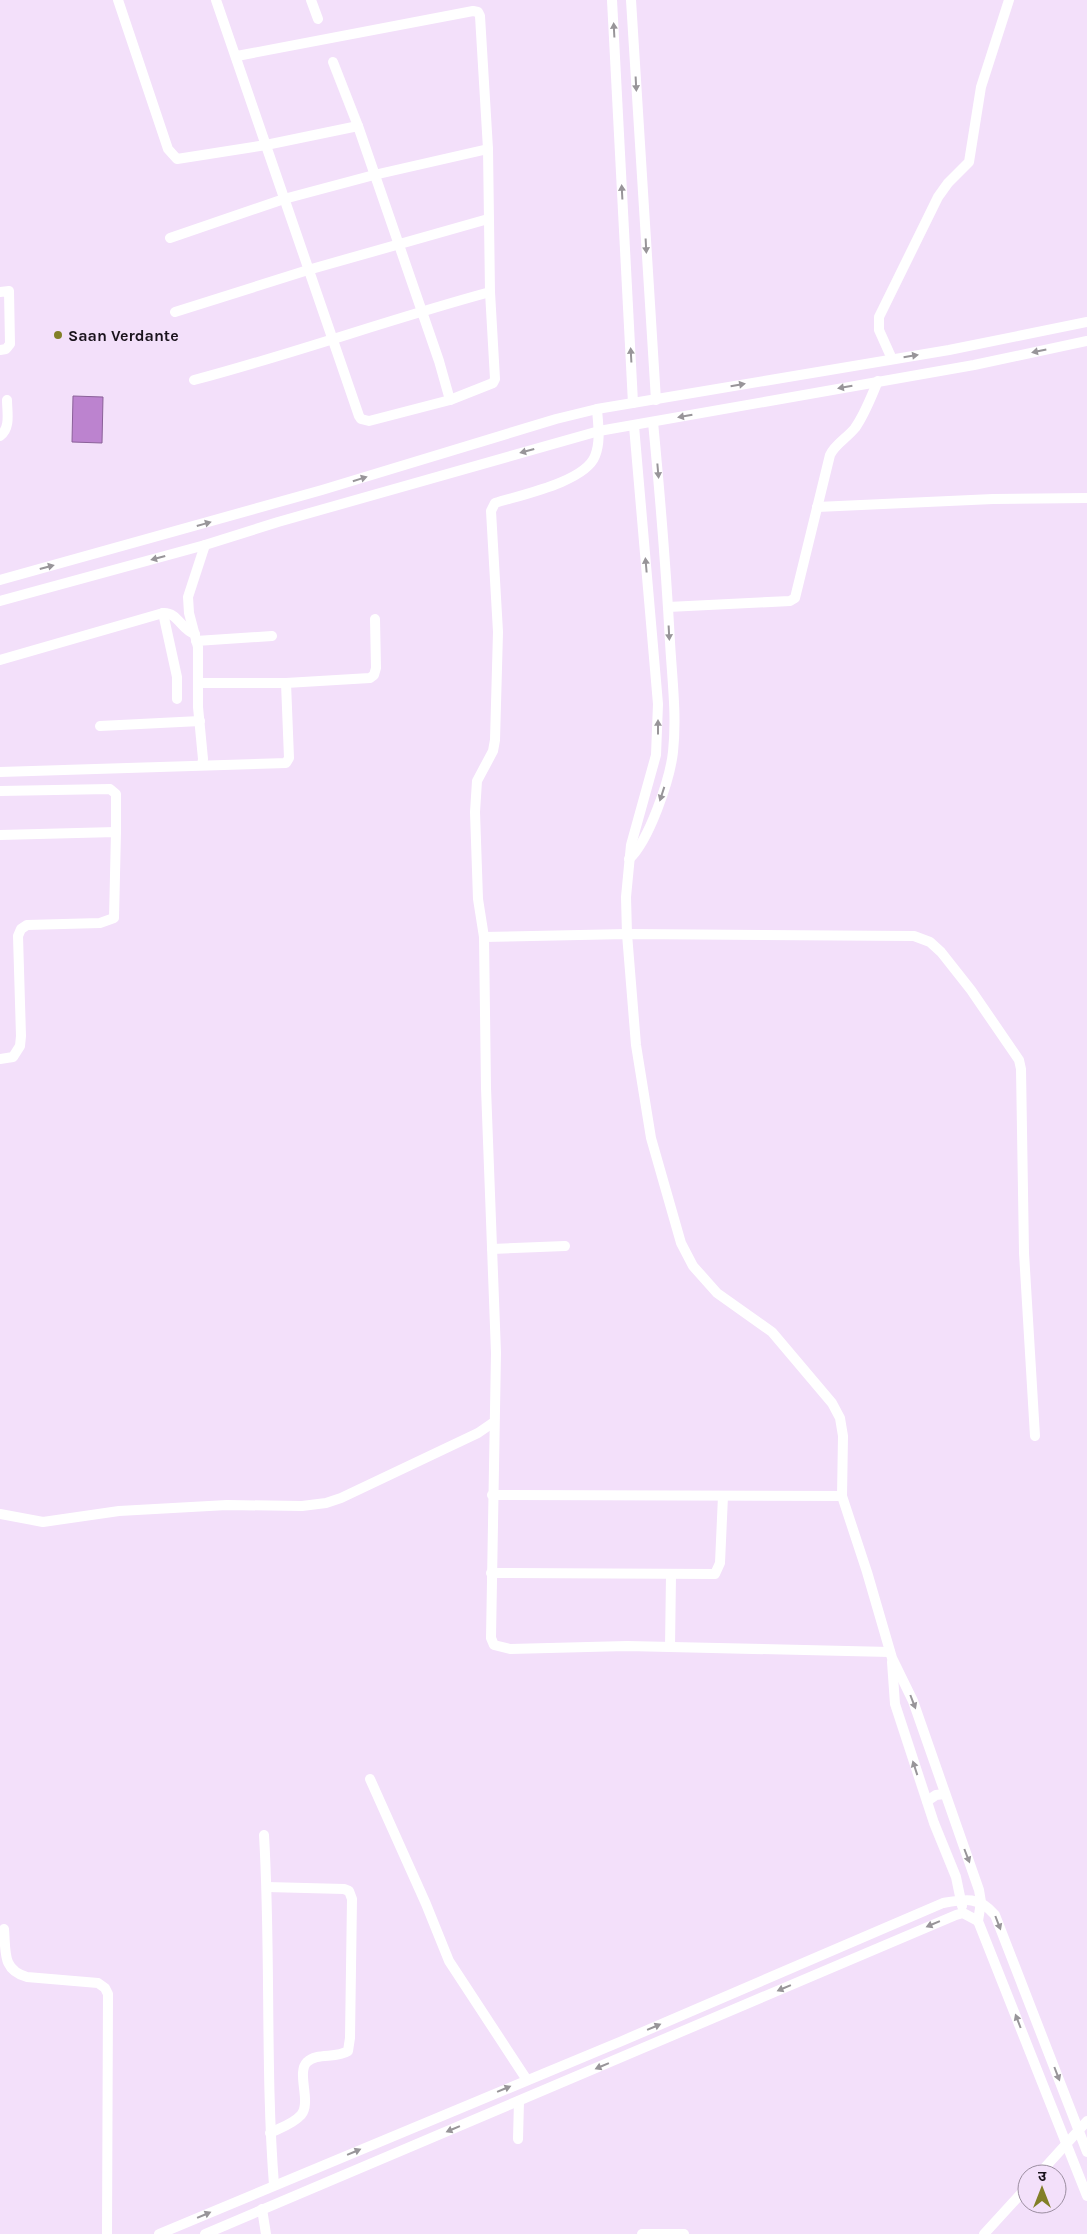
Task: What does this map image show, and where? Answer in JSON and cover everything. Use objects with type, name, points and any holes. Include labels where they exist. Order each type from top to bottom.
[{"type":"street","points":[[118,0],[172,155],[177,159],[266,145],[358,126]]},
{"type":"street","points":[[216,0],[237,56],[308,270],[361,419],[369,421],[450,400],[494,382],[488,219],[488,149],[480,16],[478,12],[474,11],[237,56]]},
{"type":"street","points":[[311,0],[318,19]]},
{"type":"street","points":[[612,0],[633,403]]},
{"type":"street","points":[[631,0],[656,400]]},
{"type":"street","points":[[892,358],[879,330],[879,317],[938,196],[948,182],[969,162],[981,87],[1009,0]]},
{"type":"street","points":[[333,62],[358,126],[450,400]]},
{"type":"street","points":[[170,238],[284,199],[374,175],[488,149]]},
{"type":"street","points":[[175,312],[308,270],[488,219]]},
{"type":"street","points":[[0,292],[9,291],[10,344],[6,349],[0,350]]},
{"type":"street","points":[[194,380],[421,310],[490,292]]},
{"type":"street","points":[[0,580],[313,493],[556,419],[597,409],[892,358],[949,350],[1087,322]]},
{"type":"street","points":[[0,601],[205,545],[278,522],[598,431],[974,365],[1087,341]]},
{"type":"street","points":[[668,607],[794,600],[799,589],[817,507],[833,450],[853,431],[861,419],[878,381]]},
{"type":"street","points":[[0,436],[7,425],[7,400]]},
{"type":"street","points":[[597,409],[598,431],[595,456],[583,471],[569,479],[495,503],[491,511],[498,632],[496,740],[493,751],[477,781],[475,795],[478,899],[484,937],[486,1088],[496,1353],[492,1494],[491,1638],[494,1645],[510,1649],[573,1646],[891,1655]]},
{"type":"street","points":[[630,859],[640,849],[656,811],[673,751],[674,706],[664,533],[653,422]]},
{"type":"street","points":[[634,426],[657,694],[658,738],[652,772],[632,838],[626,897],[636,1045],[651,1138],[681,1243],[693,1266],[717,1294],[772,1332],[832,1403],[840,1418],[843,1436],[842,1496],[868,1572],[891,1655],[913,1702],[979,1890],[981,1902],[978,1921],[1087,2196]]},
{"type":"street","points":[[817,507],[993,499],[1087,498]]},
{"type":"street","points":[[202,765],[196,637],[189,614],[188,597],[205,545]]},
{"type":"street","points":[[163,612],[177,677],[177,699]]},
{"type":"street","points":[[0,660],[163,612],[173,614],[186,630],[196,637],[272,636]]},
{"type":"street","points":[[198,683],[286,683],[370,678],[374,675],[376,668],[375,618]]},
{"type":"street","points":[[0,772],[287,762],[286,683]]},
{"type":"street","points":[[100,726],[200,721]]},
{"type":"street","points":[[0,790],[110,788],[116,794],[114,918],[100,923],[27,925],[21,929],[18,936],[20,1046],[13,1057],[0,1058]]},
{"type":"street","points":[[0,835],[116,832]]},
{"type":"street","points":[[484,937],[627,934],[914,936],[930,942],[941,952],[993,1021],[1019,1060],[1021,1069],[1024,1254],[1035,1436]]},
{"type":"street","points":[[492,1249],[565,1246]]},
{"type":"street","points":[[0,1514],[27,1521],[43,1522],[119,1511],[227,1505],[302,1506],[326,1503],[341,1498],[470,1437],[494,1422]]},
{"type":"street","points":[[492,1494],[842,1496]]},
{"type":"street","points":[[491,1573],[715,1574],[719,1569],[723,1496]]},
{"type":"street","points":[[670,1648],[671,1575]]},
{"type":"street","points":[[891,1655],[895,1704],[926,1801],[956,1877],[963,1913]]},
{"type":"street","points":[[908,1745],[926,1739]]},
{"type":"street","points":[[370,1779],[426,1904],[449,1961],[527,2080]]},
{"type":"street","points":[[926,1801],[936,1795],[944,1794]]},
{"type":"street","points":[[264,1835],[267,1887],[270,2133],[274,2185]]},
{"type":"street","points":[[943,1843],[960,1839]]},
{"type":"street","points":[[267,1887],[344,1889],[349,1891],[352,1899],[350,2047],[343,2055],[313,2058],[308,2061],[303,2070],[305,2095],[302,2114],[295,2121],[270,2133]]},
{"type":"street","points":[[159,2234],[943,1903],[962,1900],[981,1902],[995,1915],[1087,2152]]},
{"type":"street","points":[[963,1913],[978,1921]]},
{"type":"street","points":[[205,2234],[963,1913]]},
{"type":"street","points":[[4,1929],[7,1961],[10,1968],[18,1974],[27,1977],[98,1984],[105,1988],[108,1994],[107,2234]]},
{"type":"street","points":[[518,2139],[519,2101]]},
{"type":"street","points":[[1048,2164],[1087,2121]]},
{"type":"street","points":[[984,2234],[1017,2198]]},
{"type":"street","points":[[262,2209],[266,2234]]},
{"type":"street","points":[[642,2234],[684,2234]]},
{"type":"shaded area","points":[[73,396],[103,397],[102,443],[72,442]]},
{"type":"place","name":"Saan Verdante","points":[[58,335]]}]
